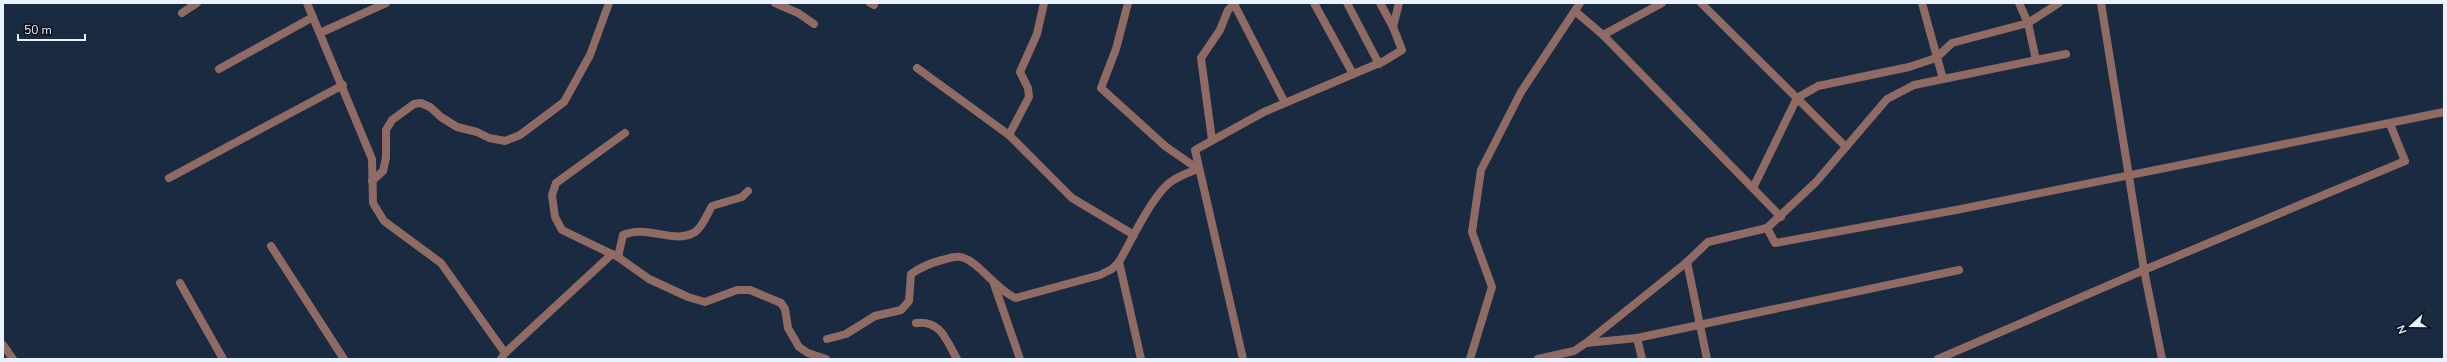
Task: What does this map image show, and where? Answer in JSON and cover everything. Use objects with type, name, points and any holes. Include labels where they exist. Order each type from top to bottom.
[{"type":"street","points":[[182,13],[197,3]]},
{"type":"street","points":[[307,3],[343,85],[372,159],[373,203],[384,221],[441,263],[503,356],[615,255],[623,235],[642,230],[684,236],[696,232],[712,206],[742,197],[748,191]]},
{"type":"street","points":[[320,34],[386,3]]},
{"type":"street","points":[[372,181],[383,171],[386,158],[386,130],[392,120],[414,104],[421,103],[430,107],[441,117],[457,127],[505,142],[520,135],[564,102],[590,55],[609,3]]},
{"type":"street","points":[[775,3],[798,13],[814,24]]},
{"type":"street","points":[[1009,135],[1029,97],[1028,88],[1020,72],[1037,34],[1044,3]]},
{"type":"street","points":[[1128,3],[1116,49],[1101,88],[1165,146],[1198,169]]},
{"type":"street","points":[[1314,3],[1353,74]]},
{"type":"street","points":[[1347,3],[1378,64]]},
{"type":"street","points":[[1243,359],[1198,169],[1195,150],[1264,112],[1378,64],[1402,50],[1393,27],[1380,3]]},
{"type":"street","points":[[1393,27],[1399,3]]},
{"type":"street","points":[[1470,359],[1492,287],[1472,232],[1482,170],[1521,92],[1576,12],[1580,3]]},
{"type":"street","points":[[1603,35],[1662,3]]},
{"type":"street","points":[[1701,3],[1846,147]]},
{"type":"street","points":[[1922,3],[1943,79]]},
{"type":"street","points":[[2019,3],[2028,23],[2036,60]]},
{"type":"street","points":[[1753,188],[1797,98],[1818,86],[1909,67],[1936,58],[1952,43],[2028,23],[2059,3]]},
{"type":"street","points":[[2101,3],[2144,270],[2162,359]]},
{"type":"street","points":[[1212,140],[1201,58],[1220,30],[1228,10],[1234,4],[1285,103]]},
{"type":"street","points":[[1576,12],[1603,35],[1781,217]]},
{"type":"street","points":[[219,69],[313,17]]},
{"type":"street","points":[[1538,359],[1575,355],[1586,343],[1687,262],[1708,242],[1767,228],[1781,217],[1846,147],[1887,99],[1914,85],[2066,54]]},
{"type":"street","points":[[917,68],[1009,135],[1072,198],[1134,235]]},
{"type":"street","points":[[169,178],[343,85]]},
{"type":"street","points":[[1767,228],[1775,243],[1956,210],[2128,174],[2390,124],[2444,112]]},
{"type":"street","points":[[1938,359],[2144,270],[2405,161],[2390,124]]},
{"type":"street","points":[[625,133],[556,183],[553,188],[555,216],[562,230],[615,255],[649,279],[705,302],[719,299],[737,290],[750,290],[781,303],[785,309],[788,328],[799,347],[808,353],[826,359]]},
{"type":"street","points":[[827,339],[846,334],[875,316],[902,310],[910,301],[911,274],[927,264],[958,256],[963,258],[1006,294],[1016,298],[1026,297],[1112,270],[1119,262],[1134,235],[1167,185],[1177,177],[1198,169]]},
{"type":"street","points":[[271,246],[344,359]]},
{"type":"street","points":[[1119,262],[1141,359]]},
{"type":"street","points":[[1687,262],[1707,359]]},
{"type":"street","points":[[1586,343],[1637,338],[1959,270]]},
{"type":"street","points":[[180,283],[223,359]]},
{"type":"street","points":[[994,283],[1020,359]]},
{"type":"street","points":[[916,323],[926,322],[941,330],[956,359]]},
{"type":"street","points":[[1637,338],[1642,359]]},
{"type":"street","points":[[3,345],[13,359]]}]
